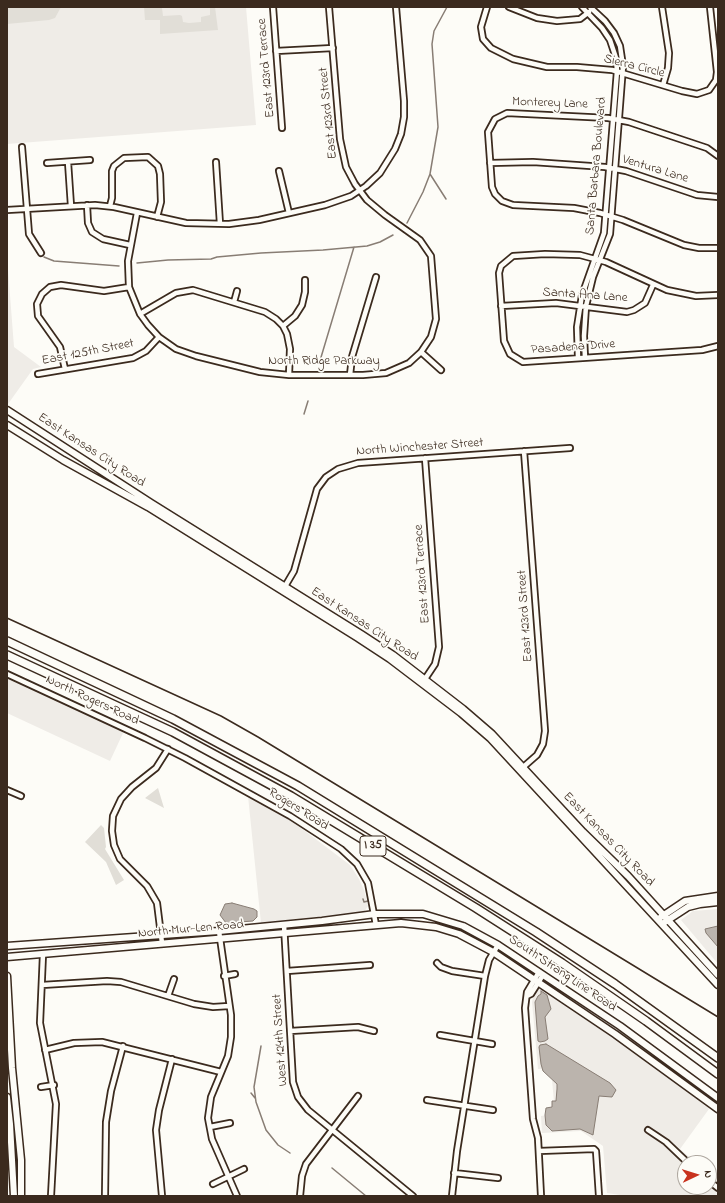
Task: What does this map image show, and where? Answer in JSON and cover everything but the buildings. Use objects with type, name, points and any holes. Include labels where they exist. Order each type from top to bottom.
[{"type":"highway","name":"I 35","points":[[7,641],[180,722],[311,794],[536,932],[615,984],[718,1058]]},
{"type":"highway","name":"I 35","points":[[7,654],[167,729],[291,796],[550,955],[635,1013],[718,1074]]},
{"type":"main road","name":"East Kansas City Road","points":[[7,410],[424,681],[478,726],[522,769],[665,917],[718,975]]},
{"type":"main road","name":"East Kansas City Road","points":[[7,425],[62,460],[148,507],[284,589]]},
{"type":"main road","name":"East Kansas City Road","points":[[522,769],[718,985]]},
{"type":"main road","points":[[660,922],[680,903],[690,899],[718,896]]},
{"type":"main road","points":[[665,917],[693,905],[718,902]]},
{"type":"main road","name":"South Strang Line Road","points":[[375,914],[414,913],[436,917],[463,926],[498,945],[620,1026],[718,1098]]},
{"type":"main road","name":"North Mur-Len Road","points":[[7,946],[219,931],[375,914]]},
{"type":"main road","name":"South Strang Line Road","points":[[376,925],[413,923],[436,927],[464,936],[493,952],[615,1034],[718,1109]]},
{"type":"main road","name":"North Mur-Len Road","points":[[7,957],[376,925]]},
{"type":"main road","points":[[7,976],[15,1097],[20,1138],[21,1196]]},
{"type":"main road","points":[[7,1097],[13,1155],[14,1196]]},
{"type":"street","name":"East 123rd Terrace","points":[[273,7],[282,128]]},
{"type":"street","name":"East 123rd Street","points":[[329,7],[342,152],[349,174],[359,190],[379,210],[420,240],[431,256],[436,319],[430,337],[421,352]]},
{"type":"street","points":[[7,210],[87,205],[110,206],[186,223],[220,224],[243,222],[334,202],[359,190],[371,182],[388,162],[401,134],[404,117],[404,101],[396,7]]},
{"type":"street","name":"Sierra Circle","points":[[487,7],[481,27],[482,35],[488,45],[499,53],[513,60],[533,65],[594,68],[623,73],[682,92],[697,94],[704,93],[714,85],[717,72],[710,7]]},
{"type":"street","points":[[509,7],[537,18],[557,22],[580,19],[588,13],[591,8]]},
{"type":"street","name":"Santa Barbara Boulevard","points":[[578,358],[580,305],[587,276],[602,239],[606,214],[617,72],[616,58],[610,40],[602,28],[582,7]]},
{"type":"street","points":[[662,7],[669,53],[668,68],[663,85]]},
{"type":"street","name":"Santa Barbara Boulevard","points":[[585,358],[584,336],[586,306],[593,277],[609,240],[623,73],[622,58],[616,38],[605,21],[591,8]]},
{"type":"street","name":"East 123rd Street","points":[[276,52],[333,48]]},
{"type":"street","name":"Monterey Lane","points":[[718,156],[707,148],[613,119],[507,113],[495,119],[489,128],[490,163],[493,191],[498,198],[508,204],[574,208],[606,214],[684,245],[699,248],[718,248]]},
{"type":"street","points":[[22,147],[29,234],[41,253]]},
{"type":"street","points":[[110,206],[112,198],[112,171],[114,166],[124,158],[148,157],[158,166],[160,174],[161,202],[157,217]]},
{"type":"street","points":[[47,163],[90,160]]},
{"type":"street","points":[[68,162],[71,206]]},
{"type":"street","points":[[216,162],[220,224]]},
{"type":"street","name":"Ventura Lane","points":[[490,163],[533,162],[616,169],[682,191],[718,197]]},
{"type":"street","points":[[279,171],[289,213]]},
{"type":"street","points":[[87,205],[88,223],[92,232],[103,239],[130,245]]},
{"type":"street","points":[[137,213],[128,261],[129,287],[140,314],[176,293],[188,290],[198,291],[270,314],[283,326],[289,342],[289,375]]},
{"type":"street","name":"Pasadena Drive","points":[[718,295],[684,294],[653,285],[600,260],[580,255],[545,254],[509,258],[503,262],[500,269],[504,341],[508,350],[514,357],[527,362],[702,350],[718,346]]},
{"type":"street","points":[[350,375],[352,357],[376,277]]},
{"type":"street","points":[[283,326],[295,316],[302,305],[305,292],[305,280]]},
{"type":"street","points":[[65,369],[60,347],[38,316],[37,304],[42,294],[50,287],[61,285],[104,291],[129,287]]},
{"type":"street","name":"Santa Ana Lane","points":[[501,306],[556,303],[580,305],[620,312],[630,312],[645,302],[653,285]]},
{"type":"street","points":[[234,302],[237,291]]},
{"type":"street","name":"North Ridge Parkway","points":[[140,314],[159,337],[176,349],[196,356],[260,372],[289,375],[377,375],[394,371],[409,363],[421,352]]},
{"type":"street","name":"East 125th Street","points":[[38,374],[133,358],[146,351],[159,337]]},
{"type":"street","points":[[421,352],[441,370]]},
{"type":"street","name":"North Winchester Street","points":[[284,589],[294,572],[314,495],[326,477],[338,469],[350,464],[570,448]]},
{"type":"street","name":"East 123rd Street","points":[[522,769],[537,755],[542,744],[545,731],[524,451]]},
{"type":"street","name":"East 123rd Terrace","points":[[424,681],[435,664],[439,647],[425,458]]},
{"type":"street","name":"North Rogers Road","points":[[7,674],[168,749]]},
{"type":"street","points":[[162,943],[159,909],[154,896],[143,882],[124,864],[116,851],[112,837],[112,822],[118,804],[128,791],[156,768],[168,749]]},
{"type":"street","name":"Rogers Road","points":[[168,749],[290,816],[346,854],[361,870],[368,883],[376,925]]},
{"type":"street","points":[[7,790],[21,796]]},
{"type":"street","name":"West 124th Street","points":[[284,925],[293,1082],[296,1092],[304,1106],[413,1196]]},
{"type":"street","points":[[219,931],[229,1006],[231,1037],[228,1056],[209,1105],[210,1127],[212,1139],[237,1196]]},
{"type":"street","points":[[452,1196],[464,1106],[485,976],[493,952],[498,945]]},
{"type":"street","points":[[43,954],[40,1023],[54,1085],[56,1110],[51,1196]]},
{"type":"street","points":[[437,963],[441,967],[452,971],[485,976]]},
{"type":"street","points":[[287,971],[370,965]]},
{"type":"street","points":[[541,973],[527,992],[525,1008],[533,1119],[538,1138],[541,1196]]},
{"type":"street","points":[[224,976],[235,974]]},
{"type":"street","points":[[168,996],[174,979]]},
{"type":"street","points":[[42,985],[114,982],[134,986],[201,1006],[229,1006]]},
{"type":"street","points":[[290,1031],[358,1027],[374,1031]]},
{"type":"street","points":[[440,1035],[492,1044]]},
{"type":"street","points":[[45,1050],[87,1041],[102,1042],[123,1046],[221,1072]]},
{"type":"street","points":[[105,1196],[106,1122],[108,1104],[123,1046]]},
{"type":"street","points":[[162,1196],[156,1130],[159,1110],[172,1059]]},
{"type":"street","points":[[41,1087],[54,1085]]},
{"type":"street","points":[[300,1196],[302,1176],[306,1164],[358,1096]]},
{"type":"street","points":[[7,1097],[15,1097]]},
{"type":"street","points":[[427,1100],[493,1110]]},
{"type":"street","points":[[210,1127],[230,1123]]},
{"type":"street","points":[[648,1130],[666,1142],[680,1155]]},
{"type":"street","points":[[538,1151],[594,1149],[596,1151],[599,1196]]},
{"type":"street","points":[[212,1184],[244,1169]]},
{"type":"street","points":[[454,1173],[498,1178]]},
{"type":"shaded area","points":[[7,7],[246,7],[256,125],[7,144]]},
{"type":"shaded area","points":[[7,7],[61,7],[55,18],[49,20],[7,24]]},
{"type":"shaded area","points":[[144,7],[162,8],[163,16],[180,15],[182,16],[183,22],[189,23],[201,22],[201,17],[210,15],[210,7],[215,7],[218,30],[160,34],[160,20],[145,20]]},
{"type":"shaded area","points":[[7,256],[14,347],[41,367],[33,369],[8,404]]},
{"type":"shaded area","points":[[7,677],[124,731],[110,761],[7,713]]},
{"type":"shaded area","points":[[158,788],[164,808],[145,798]]},
{"type":"shaded area","points":[[248,796],[289,819],[350,865],[364,890],[368,906],[364,912],[261,923]]},
{"type":"shaded area","points":[[101,825],[104,828],[105,849],[124,880],[116,885],[106,862],[85,842]]},
{"type":"shaded area","points":[[232,903],[254,909],[257,911],[257,917],[253,921],[226,923],[220,915],[225,904]]},
{"type":"shaded area","points":[[718,909],[718,964],[681,920],[693,911]]},
{"type":"shaded area","points":[[718,926],[718,947],[706,933],[705,929]]},
{"type":"shaded area","points":[[535,984],[613,1037],[707,1105],[709,1109],[680,1149],[687,1155],[677,1155],[677,1195],[717,1195],[717,1181],[718,1196],[626,1196],[607,1193],[603,1146],[581,1131],[542,1133],[541,1116],[555,1114],[551,1068],[538,1069],[532,1002]]},
{"type":"shaded area","points":[[541,991],[547,995],[551,1009],[545,1017],[548,1039],[540,1042],[538,1041],[535,1002],[541,994]]},
{"type":"shaded area","points":[[546,1044],[610,1083],[616,1090],[612,1097],[599,1096],[593,1135],[580,1129],[552,1131],[546,1125],[546,1108],[552,1107],[552,1101],[556,1101],[557,1084],[543,1071],[541,1064],[539,1047],[540,1045]]},
{"type":"waterway","points":[[407,223],[423,192],[430,174],[438,127],[432,44],[434,31],[447,7]]},
{"type":"waterway","points":[[430,174],[446,199]]},
{"type":"waterway","points":[[137,263],[168,260],[211,259],[217,257],[261,253],[367,246],[380,242],[393,235]]},
{"type":"waterway","points":[[319,364],[354,247]]},
{"type":"waterway","points":[[44,257],[54,261],[119,266]]},
{"type":"waterway","points":[[304,414],[308,401]]},
{"type":"waterway","points":[[363,899],[364,902],[368,901]]},
{"type":"waterway","points":[[261,1046],[254,1087],[256,1102],[266,1130],[278,1145],[290,1153]]},
{"type":"waterway","points":[[251,1093],[255,1098]]},
{"type":"waterway","points":[[332,1168],[366,1196]]},
{"type":"railway","points":[[7,618],[221,716],[258,737],[718,1017]]}]
